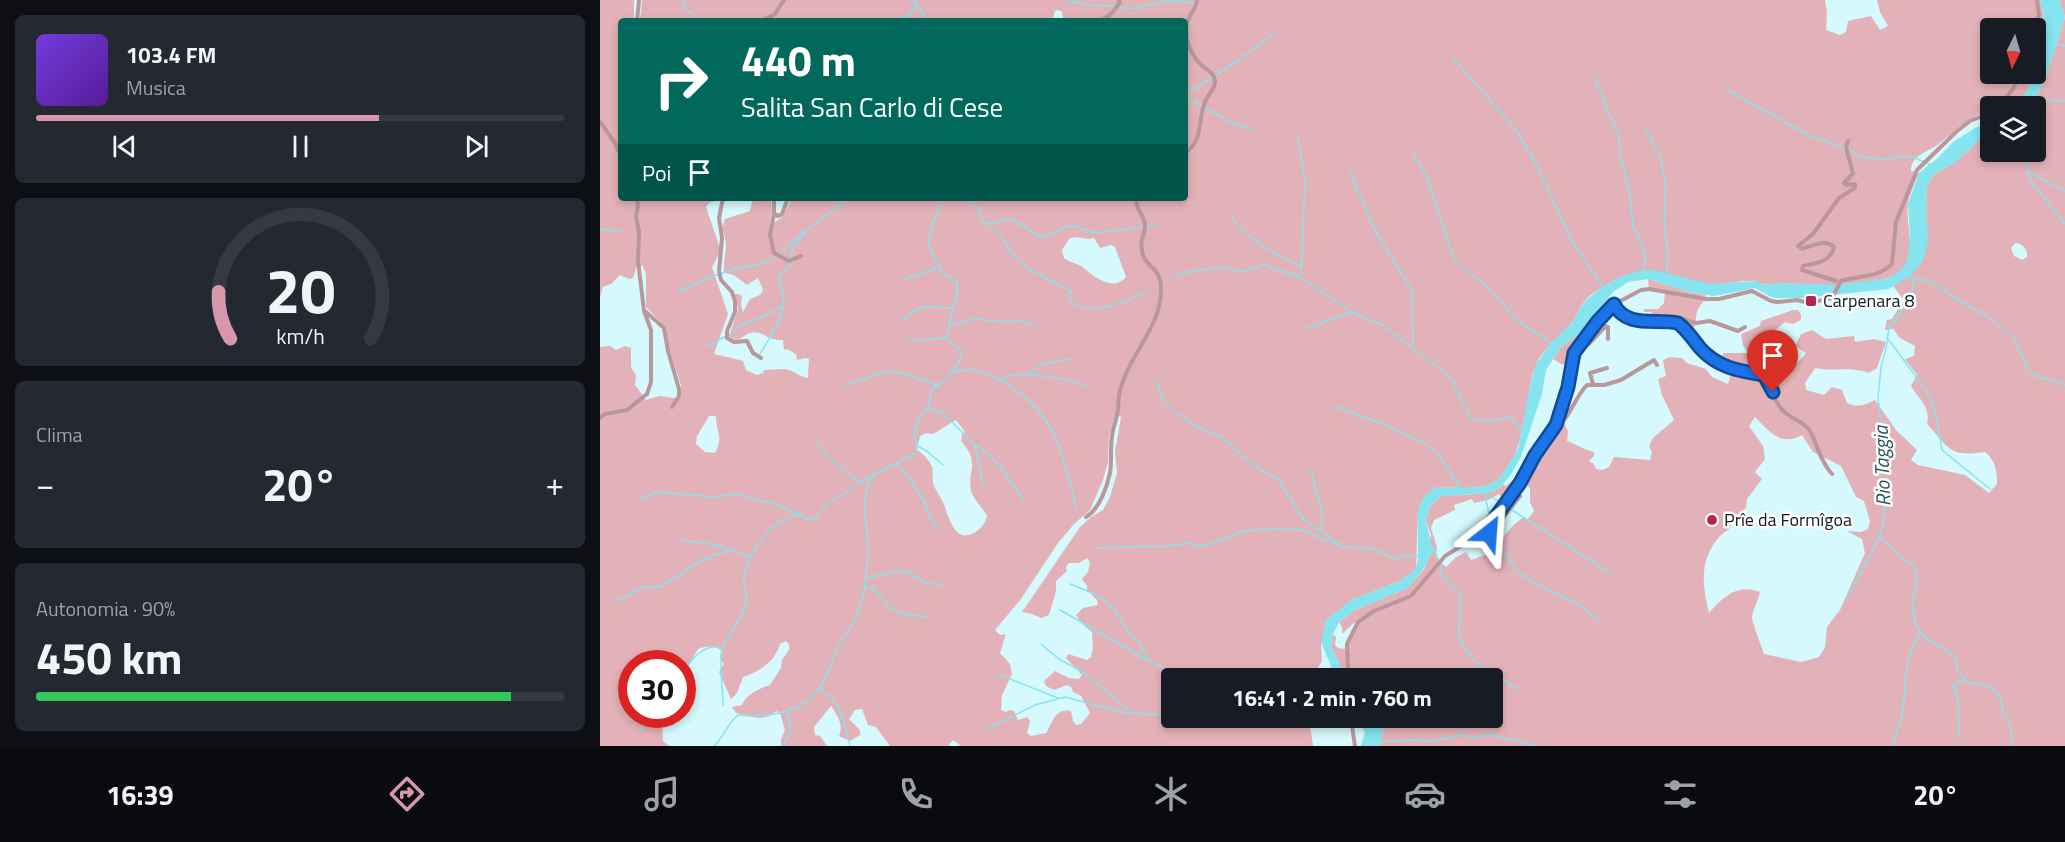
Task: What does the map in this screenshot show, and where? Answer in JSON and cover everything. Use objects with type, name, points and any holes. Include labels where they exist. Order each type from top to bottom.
[{"type":"street","points":[[637,18],[639,0]]},
{"type":"street","points":[[767,18],[775,14],[784,0]]},
{"type":"street","points":[[1105,18],[1116,10],[1119,0]]},
{"type":"street","points":[[1188,20],[1197,0]]},
{"type":"street","points":[[2037,0],[2038,18]]},
{"type":"street","points":[[1188,43],[1192,53],[1214,76],[1215,81],[1205,101],[1196,142],[1188,151]]},
{"type":"street","points":[[1848,141],[1846,147],[1853,174],[1844,183],[1846,185],[1855,184],[1855,188],[1839,198],[1813,234],[1798,246],[1802,249],[1826,242],[1831,244],[1834,247],[1828,258],[1822,262],[1803,266],[1802,270],[1837,282],[1849,278],[1872,276],[1892,264],[1896,222],[1917,170],[1963,126],[1980,117]]},
{"type":"street","points":[[600,122],[618,150]]},
{"type":"street","points":[[600,418],[605,414],[627,410],[645,396],[650,388],[651,330],[644,311],[638,261],[638,201]]},
{"type":"street","points":[[722,201],[719,218],[722,238],[719,272],[721,280],[732,292],[735,301],[735,312],[727,331],[727,338],[734,342],[747,341],[753,353],[761,358]]},
{"type":"street","points":[[774,201],[770,235],[774,253],[789,261],[801,256]]},
{"type":"street","points":[[774,214],[778,216],[782,214],[787,201]]},
{"type":"street","points":[[1086,516],[1092,512],[1098,502],[1110,474],[1112,434],[1123,382],[1134,355],[1151,330],[1160,304],[1161,285],[1157,270],[1143,255],[1141,241],[1145,228],[1136,201]]},
{"type":"street","points":[[1348,668],[1347,644],[1358,622],[1374,611],[1411,596],[1445,556],[1474,538],[1491,522],[1520,483],[1535,455],[1556,425],[1568,387],[1572,359],[1597,322],[1614,304],[1641,290],[1649,289],[1706,299],[1731,297],[1752,291],[1771,301],[1797,300],[1809,303],[1832,298],[1837,282]]},
{"type":"street","points":[[1614,304],[1622,316],[1630,319],[1653,323],[1678,323],[1702,350],[1721,365],[1766,377],[1780,407],[1786,414],[1802,422],[1809,430],[1822,462],[1832,474]]},
{"type":"street","points":[[644,311],[664,328],[679,389],[679,396],[672,407]]},
{"type":"street","points":[[1668,322],[1677,318],[1696,323],[1710,321],[1738,331],[1745,327]]},
{"type":"street","points":[[1579,347],[1589,344],[1606,326],[1608,327],[1608,339]]},
{"type":"street","points":[[1556,425],[1564,422],[1582,389],[1593,384],[1604,385],[1621,380],[1654,360],[1657,365]]},
{"type":"street","points":[[1593,384],[1590,373],[1607,368]]},
{"type":"street","points":[[1491,522],[1497,526],[1520,496]]},
{"type":"street","points":[[1477,546],[1488,536],[1487,526]]},
{"type":"street","points":[[1352,728],[1355,746]]},
{"type":"shaded area","points":[[600,0],[634,0],[634,18],[618,18],[618,201],[716,201],[710,202],[706,207],[721,251],[712,267],[728,314],[714,354],[743,361],[746,370],[757,375],[763,373],[764,370],[783,369],[808,378],[809,359],[797,360],[796,354],[787,349],[784,350],[783,340],[773,339],[757,332],[737,339],[729,336],[738,310],[735,294],[742,296],[743,312],[750,299],[760,295],[763,290],[758,278],[747,285],[735,276],[724,272],[726,246],[722,228],[725,219],[750,211],[752,201],[771,201],[770,224],[781,217],[790,201],[1188,201],[1188,18],[1063,18],[1062,12],[1058,10],[1055,11],[1053,18],[640,18],[642,0],[1825,0],[1826,30],[1840,35],[1846,32],[1848,21],[1871,16],[1880,30],[1888,26],[1880,12],[1877,0],[2040,0],[2042,8],[2043,18],[1980,18],[1980,84],[2030,84],[2023,96],[1980,96],[1980,114],[1916,158],[1911,171],[1919,173],[1911,191],[1907,211],[1910,251],[1905,266],[1896,274],[1867,283],[1850,285],[1786,283],[1769,285],[1755,281],[1710,284],[1660,273],[1637,272],[1609,283],[1586,299],[1572,323],[1546,349],[1538,361],[1531,381],[1521,433],[1510,466],[1500,478],[1482,487],[1433,488],[1418,512],[1416,569],[1400,581],[1351,600],[1321,642],[1322,661],[1317,668],[1161,668],[1161,728],[1311,728],[1313,746],[961,746],[953,740],[948,746],[890,746],[876,727],[868,725],[862,709],[855,710],[849,719],[860,730],[860,735],[850,741],[839,736],[840,724],[831,706],[814,727],[815,735],[820,736],[827,746],[781,746],[785,730],[780,713],[776,711],[766,717],[757,718],[736,713],[732,707],[742,705],[754,692],[770,685],[789,649],[786,641],[780,644],[766,665],[743,677],[737,693],[731,699],[719,672],[724,664],[720,659],[721,650],[715,647],[698,649],[696,653],[696,650],[618,650],[618,728],[663,728],[663,741],[669,746],[600,746],[600,347],[610,346],[616,350],[625,346],[631,348],[631,367],[636,375],[635,385],[646,400],[660,396],[680,399],[681,385],[669,349],[666,328],[646,307],[646,274],[643,266],[637,266],[633,278],[629,279],[620,275],[611,284],[603,287],[600,297]],"holes":[[[1070,238],[1094,238],[1100,248],[1111,245],[1115,247],[1126,277],[1121,282],[1103,281],[1064,258],[1062,250]],[[1115,415],[1121,417],[1115,452],[1117,473],[1110,497],[1103,510],[1080,527],[1022,612],[1041,618],[1049,615],[1056,591],[1056,581],[1067,571],[1066,567],[1069,563],[1079,563],[1087,558],[1090,562],[1088,572],[1082,579],[1098,605],[1083,608],[1076,615],[1081,623],[1092,632],[1091,657],[1087,660],[1068,654],[1066,658],[1082,675],[1079,679],[1069,678],[1055,671],[1044,681],[1046,686],[1054,690],[1067,685],[1071,687],[1073,692],[1081,696],[1090,713],[1081,724],[1076,725],[1071,711],[1061,712],[1057,714],[1046,733],[1031,736],[1027,733],[1030,721],[1027,717],[1018,720],[1014,711],[1001,710],[1002,695],[1012,674],[1010,664],[1000,653],[1006,634],[1000,635],[995,630],[1021,599],[1058,543],[1090,510],[1108,462],[1109,437]],[[709,416],[716,416],[718,447],[715,453],[705,452],[696,444],[697,436]],[[956,420],[965,432],[962,434],[961,441],[972,461],[971,491],[987,516],[981,528],[969,535],[958,533],[954,528],[934,486],[931,464],[917,450],[920,436],[926,433],[933,434]]]},
{"type":"shaded area","points":[[2059,0],[2065,0],[2065,17]]},
{"type":"shaded area","points":[[2065,17],[2065,746],[1379,746],[1384,728],[1503,728],[1503,668],[1341,668],[1331,646],[1333,634],[1336,637],[1335,645],[1346,649],[1358,622],[1342,634],[1339,622],[1355,610],[1407,588],[1425,568],[1431,535],[1426,520],[1431,505],[1441,496],[1477,494],[1497,490],[1503,484],[1506,486],[1522,473],[1556,425],[1564,422],[1568,431],[1567,441],[1594,452],[1594,456],[1589,461],[1596,469],[1602,470],[1609,467],[1614,457],[1650,460],[1652,452],[1649,446],[1653,438],[1674,420],[1662,395],[1658,379],[1666,376],[1663,360],[1670,357],[1682,358],[1687,363],[1706,369],[1712,377],[1728,384],[1732,370],[1721,365],[1723,353],[1748,353],[1743,345],[1741,334],[1760,326],[1761,321],[1793,310],[1798,310],[1801,320],[1793,324],[1785,322],[1767,337],[1767,343],[1757,349],[1763,363],[1764,375],[1783,373],[1798,362],[1806,353],[1795,346],[1801,334],[1812,330],[1826,339],[1854,336],[1855,342],[1874,339],[1886,342],[1877,368],[1869,373],[1815,368],[1805,383],[1806,390],[1824,395],[1832,387],[1842,390],[1847,403],[1858,406],[1875,400],[1896,430],[1917,450],[1911,460],[1918,465],[1965,475],[1989,493],[1997,484],[1992,459],[1985,452],[1964,453],[1951,449],[1927,424],[1926,408],[1911,386],[1917,375],[1905,359],[1914,356],[1915,346],[1900,338],[1893,329],[1885,330],[1887,320],[1892,319],[1904,300],[1893,286],[1910,276],[1926,209],[1927,185],[1934,174],[1956,162],[1980,139],[1980,162],[2046,162],[2046,96],[2037,96],[2043,84],[2046,84],[2046,77]],"holes":[[[2015,243],[2020,244],[2027,252],[2027,257],[2022,260],[2014,256],[2011,248]],[[1755,417],[1770,432],[1781,438],[1787,439],[1802,435],[1813,452],[1841,466],[1856,497],[1864,501],[1870,521],[1868,529],[1861,532],[1847,531],[1862,539],[1865,553],[1840,610],[1827,627],[1825,647],[1819,657],[1801,662],[1764,654],[1752,618],[1760,592],[1737,590],[1725,597],[1709,613],[1704,582],[1708,554],[1720,536],[1746,508],[1747,499],[1762,479],[1755,472],[1765,459],[1763,446],[1749,426]],[[1521,482],[1530,488],[1530,502],[1534,511],[1528,519],[1522,518],[1510,528],[1499,550],[1471,560],[1466,552],[1446,567],[1436,558],[1437,547],[1431,528],[1434,520],[1455,510],[1454,505],[1472,499],[1474,503],[1488,500],[1499,494],[1506,503]]]},
{"type":"shaded area","points":[[1648,279],[1706,295],[1698,309],[1694,328],[1690,334],[1678,323],[1663,322],[1651,312],[1644,312],[1644,309],[1658,309],[1664,303],[1665,292],[1649,289]]},
{"type":"shaded area","points":[[1608,299],[1613,305],[1597,322],[1602,328],[1589,344],[1579,347],[1574,353],[1571,365],[1561,364],[1553,359],[1560,348],[1579,334]]},
{"type":"water","points":[[2040,0],[2059,0],[2065,17],[2046,77],[2046,18],[2044,18]]},
{"type":"water","points":[[2030,84],[2043,84],[2037,96],[2023,96]]},
{"type":"water","points":[[1980,126],[1980,139],[1956,162],[1934,174],[1927,185],[1928,242],[1923,261],[1910,276],[1889,289],[1803,298],[1773,298],[1755,288],[1714,296],[1689,292],[1648,279],[1628,282],[1613,292],[1579,334],[1560,348],[1546,370],[1542,394],[1521,457],[1510,476],[1497,490],[1477,494],[1441,496],[1431,505],[1426,520],[1433,551],[1424,568],[1408,588],[1355,610],[1339,622],[1333,634],[1331,646],[1341,668],[1332,668],[1321,642],[1326,620],[1351,600],[1400,581],[1416,569],[1418,512],[1422,499],[1433,488],[1480,487],[1499,479],[1518,449],[1535,366],[1549,345],[1572,323],[1585,301],[1602,287],[1620,277],[1638,271],[1654,270],[1711,284],[1757,281],[1765,285],[1784,283],[1835,285],[1889,278],[1904,267],[1908,255],[1910,234],[1908,204],[1919,173],[1953,142]]},
{"type":"water","points":[[1362,728],[1384,728],[1379,746],[1361,746],[1365,732]]},
{"type":"waterway","points":[[682,0],[687,10],[696,18]]},
{"type":"waterway","points":[[911,0],[916,3],[926,18]]},
{"type":"waterway","points":[[1068,0],[1085,5],[1129,9],[1168,1],[1194,3]]},
{"type":"waterway","points":[[902,18],[909,15],[917,5]]},
{"type":"waterway","points":[[1188,91],[1240,59],[1274,33]]},
{"type":"waterway","points":[[2057,44],[2065,46]]},
{"type":"waterway","points":[[1453,58],[1516,130],[1536,164],[1572,241],[1603,287]]},
{"type":"waterway","points":[[1594,76],[1619,138],[1620,158],[1629,188],[1633,225],[1646,257],[1643,270]]},
{"type":"waterway","points":[[1726,89],[1810,136],[1851,150],[1858,156],[1885,160],[1895,157],[1913,157],[1931,165]]},
{"type":"waterway","points":[[1188,99],[1236,125],[1248,127],[1254,131]]},
{"type":"waterway","points":[[2046,100],[2065,101]]},
{"type":"waterway","points":[[1646,129],[1660,157],[1666,183],[1664,222],[1668,255],[1667,274]]},
{"type":"waterway","points":[[1298,137],[1305,180],[1301,276]]},
{"type":"waterway","points":[[1413,154],[1426,175],[1454,260],[1484,284],[1518,321],[1551,343]]},
{"type":"waterway","points":[[2027,162],[2030,180],[2065,224]]},
{"type":"waterway","points":[[1350,172],[1375,230],[1412,291],[1413,348]]},
{"type":"waterway","points":[[2029,172],[2065,191]]},
{"type":"waterway","points":[[780,254],[844,201]]},
{"type":"waterway","points":[[723,705],[722,651],[744,609],[746,601],[744,576],[757,546],[764,536],[782,520],[791,516],[814,519],[828,504],[867,478],[916,453],[914,433],[917,423],[928,407],[932,389],[951,374],[958,363],[962,352],[947,338],[958,290],[957,281],[943,274],[928,246],[932,225],[943,201]]},
{"type":"waterway","points":[[970,201],[978,208],[982,220],[1000,236],[1014,256],[1027,268],[1071,291],[1069,300],[1077,305],[1086,308],[1107,307],[1146,293]]},
{"type":"waterway","points":[[1231,217],[1255,240],[1302,267]]},
{"type":"waterway","points":[[987,223],[1011,219],[1042,237],[1068,226],[1095,233],[1142,227]]},
{"type":"waterway","points":[[1147,226],[1155,225]]},
{"type":"waterway","points":[[600,229],[621,231]]},
{"type":"waterway","points":[[791,257],[793,248],[806,231]]},
{"type":"waterway","points":[[679,291],[724,272],[766,262],[776,257]]},
{"type":"waterway","points":[[760,354],[781,314],[784,300],[779,276],[789,267],[790,262]]},
{"type":"waterway","points":[[1174,277],[1191,271],[1224,267],[1242,272],[1264,265],[1301,278],[1352,312],[1384,326],[1435,365],[1451,379],[1471,419],[1491,421],[1511,417],[1521,430]]},
{"type":"waterway","points":[[904,279],[940,267]]},
{"type":"waterway","name":"Rio Taggia","points":[[1910,276],[1913,281],[1912,293],[1889,328],[1881,367],[1878,398],[1883,437],[1878,455],[1879,468],[1886,490],[1883,524],[1879,537],[1896,551],[1901,559],[1914,566],[1917,579],[1912,604],[1916,626],[1927,639],[1952,654],[1956,660],[1958,672],[1968,682],[1990,687],[2000,697],[2003,712],[2011,727],[2012,746]]},
{"type":"waterway","points":[[1914,279],[1919,278],[1935,284],[1988,317],[2014,337],[2028,370],[2036,376],[2065,385]]},
{"type":"waterway","points":[[708,346],[739,326],[783,306]]},
{"type":"waterway","points":[[902,319],[922,307],[952,308]]},
{"type":"waterway","points":[[1308,328],[1352,312]]},
{"type":"waterway","points":[[949,323],[957,324],[975,319],[1007,322],[1020,320],[1035,326]]},
{"type":"waterway","points":[[908,341],[946,338]]},
{"type":"waterway","points":[[1888,339],[1926,390],[1935,410],[1942,450],[1990,489]]},
{"type":"waterway","points":[[1028,375],[1042,364],[1071,359]]},
{"type":"waterway","points":[[952,373],[969,369],[985,373],[1015,389],[1030,402],[1052,431],[1060,448],[1076,507]]},
{"type":"waterway","points":[[846,385],[889,371],[936,385]]},
{"type":"waterway","points":[[1002,380],[1018,375],[1030,375],[1067,380],[1085,386]]},
{"type":"waterway","points":[[1157,380],[1163,402],[1192,424],[1225,439],[1259,469],[1279,480],[1303,519],[1340,544]]},
{"type":"waterway","points":[[1334,406],[1425,443],[1441,458],[1460,487]]},
{"type":"waterway","points":[[928,407],[945,415],[975,445],[983,484]]},
{"type":"waterway","points":[[816,443],[842,469],[860,481]]},
{"type":"waterway","points":[[975,445],[996,462],[1023,500]]},
{"type":"waterway","points":[[918,446],[943,465]]},
{"type":"waterway","points":[[897,464],[918,491],[928,514],[939,530]]},
{"type":"waterway","points":[[1311,471],[1322,512],[1322,532]]},
{"type":"waterway","points":[[714,746],[738,715],[776,714],[799,706],[818,690],[825,679],[837,649],[856,619],[861,604],[868,556],[865,505],[868,485],[873,476]]},
{"type":"waterway","points":[[640,499],[657,492],[714,497],[738,494],[780,506],[801,515]]},
{"type":"waterway","points":[[1484,492],[1489,513],[1486,519],[1488,522]]},
{"type":"waterway","points":[[1484,492],[1508,508]]},
{"type":"waterway","points":[[1512,510],[1610,573]]},
{"type":"waterway","points":[[1491,526],[1496,544],[1507,555],[1516,570],[1529,580],[1580,605],[1598,621]]},
{"type":"waterway","points":[[1096,548],[1191,543],[1197,546],[1209,545],[1243,531],[1273,529],[1302,530],[1343,547],[1374,549],[1395,559],[1409,555],[1419,557]]},
{"type":"waterway","points":[[1847,596],[1879,537]]},
{"type":"waterway","points":[[680,540],[716,545],[749,556]]},
{"type":"waterway","points":[[1433,547],[1440,564],[1441,574],[1460,594],[1459,631],[1466,651],[1481,666],[1518,689]]},
{"type":"waterway","points":[[615,601],[642,587],[661,587],[705,558],[731,550]]},
{"type":"waterway","points":[[866,578],[900,571],[909,573],[924,582],[942,586]]},
{"type":"waterway","points":[[1070,584],[1097,595],[1113,607],[1125,627],[1139,642],[1148,659]]},
{"type":"waterway","points":[[864,588],[872,587],[896,611],[929,617]]},
{"type":"waterway","points":[[1060,610],[1164,668]]},
{"type":"waterway","points":[[1891,746],[1902,714],[1910,653],[1921,633]]},
{"type":"waterway","points":[[1041,644],[1059,659],[1083,672],[1132,713]]},
{"type":"waterway","points":[[696,656],[709,648],[723,647]]},
{"type":"waterway","points":[[997,674],[1058,698]]},
{"type":"waterway","points":[[1959,738],[1958,701],[1953,686],[1964,680]]},
{"type":"waterway","points":[[819,690],[833,699],[838,706],[850,746]]},
{"type":"waterway","points":[[989,728],[1035,705],[1065,697],[1125,713],[1161,715]]},
{"type":"waterway","points":[[782,746],[788,738],[790,729],[787,711]]},
{"type":"waterway","points":[[1379,742],[1415,740],[1430,742],[1461,735],[1473,737],[1492,735],[1537,746]]},
{"type":"place","name":"Carpenara 8","points":[[1811,301]]},
{"type":"place","name":"Prîe da Formîgoa","points":[[1712,520]]},
{"type":"route","points":[[1489,533],[1487,526],[1520,483],[1535,455],[1556,425],[1568,387],[1574,353],[1614,304],[1622,316],[1630,319],[1653,323],[1678,323],[1702,350],[1721,365],[1764,375],[1773,392]]}]
